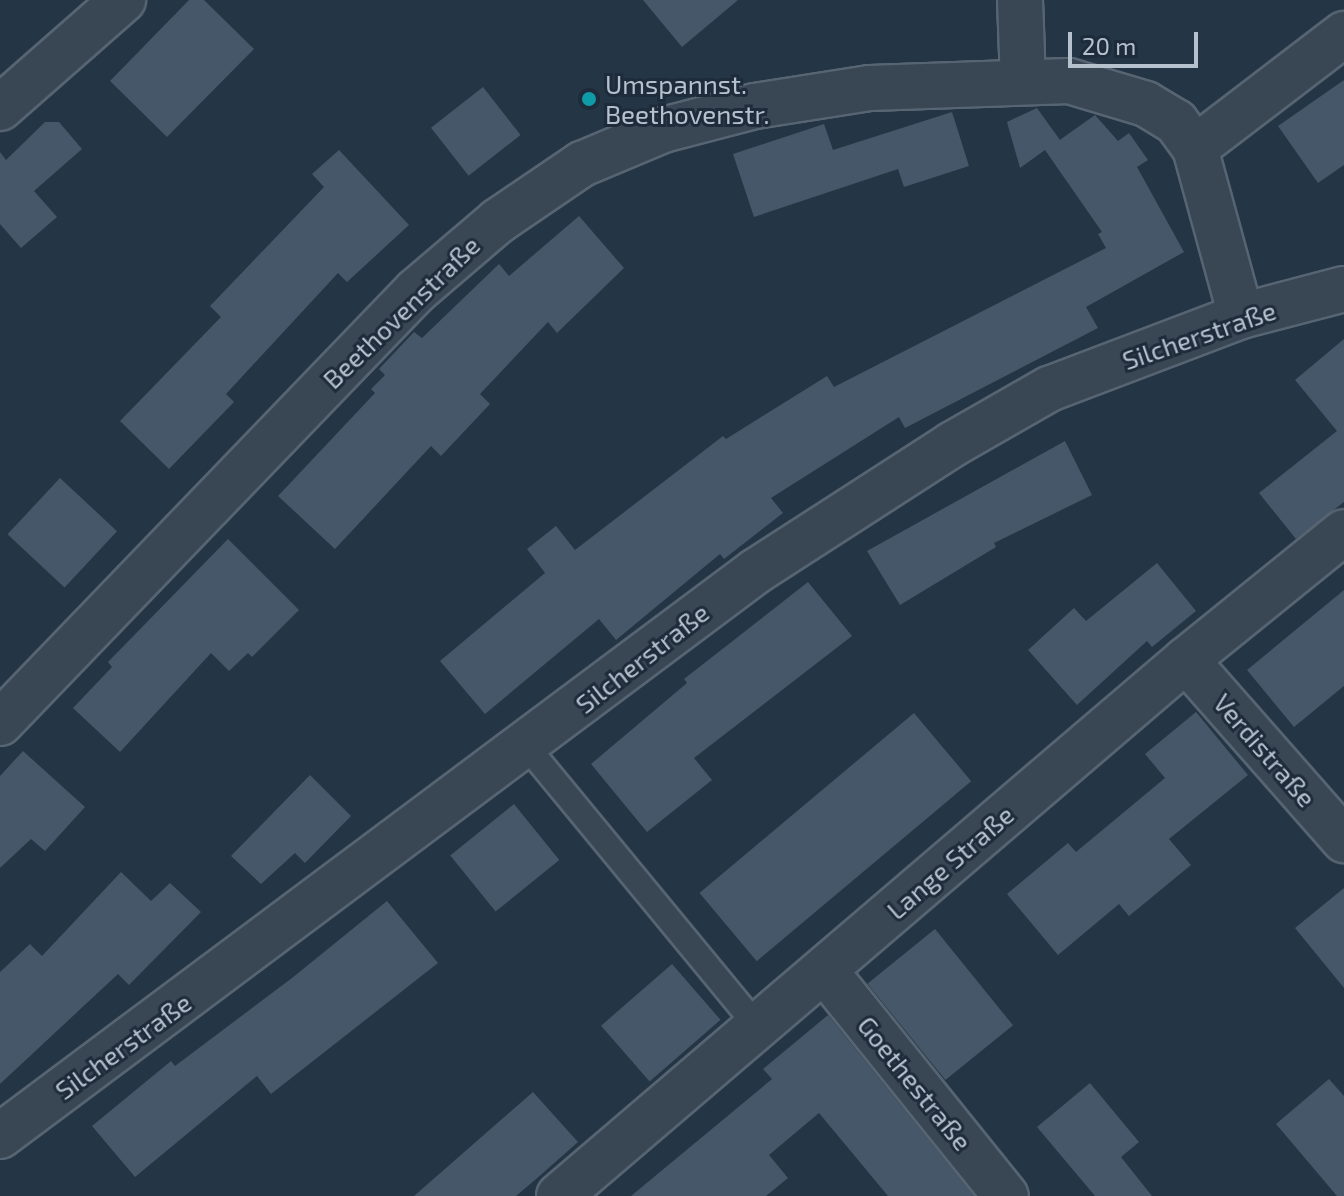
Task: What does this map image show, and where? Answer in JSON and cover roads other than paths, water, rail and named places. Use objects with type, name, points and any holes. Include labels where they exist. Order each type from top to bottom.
[{"type":"street","points":[[0,108],[123,0]]},
{"type":"street","points":[[1020,0],[1023,80]]},
{"type":"street","points":[[1195,148],[1344,34]]},
{"type":"street","name":"Beethovenstraße","points":[[0,723],[416,291],[498,221],[582,164],[663,130],[755,106],[870,88],[1023,80],[1069,81],[1146,104],[1176,122],[1195,148],[1241,316]]},
{"type":"street","name":"Silcherstraße","points":[[0,1136],[527,747],[756,571],[953,444],[1049,389],[1241,316],[1344,289]]},
{"type":"street","name":"Lange Straße","points":[[559,1196],[1186,660],[1344,532]]},
{"type":"street","name":"Verdistraße","points":[[1186,660],[1344,840]]},
{"type":"street","name":"Goethestraße","points":[[824,970],[1006,1196]]},
{"type":"lane","points":[[527,747],[758,1027]]},
{"type":"place","name":"Umspannst. Beethovenstr.","points":[[589,99]]}]
